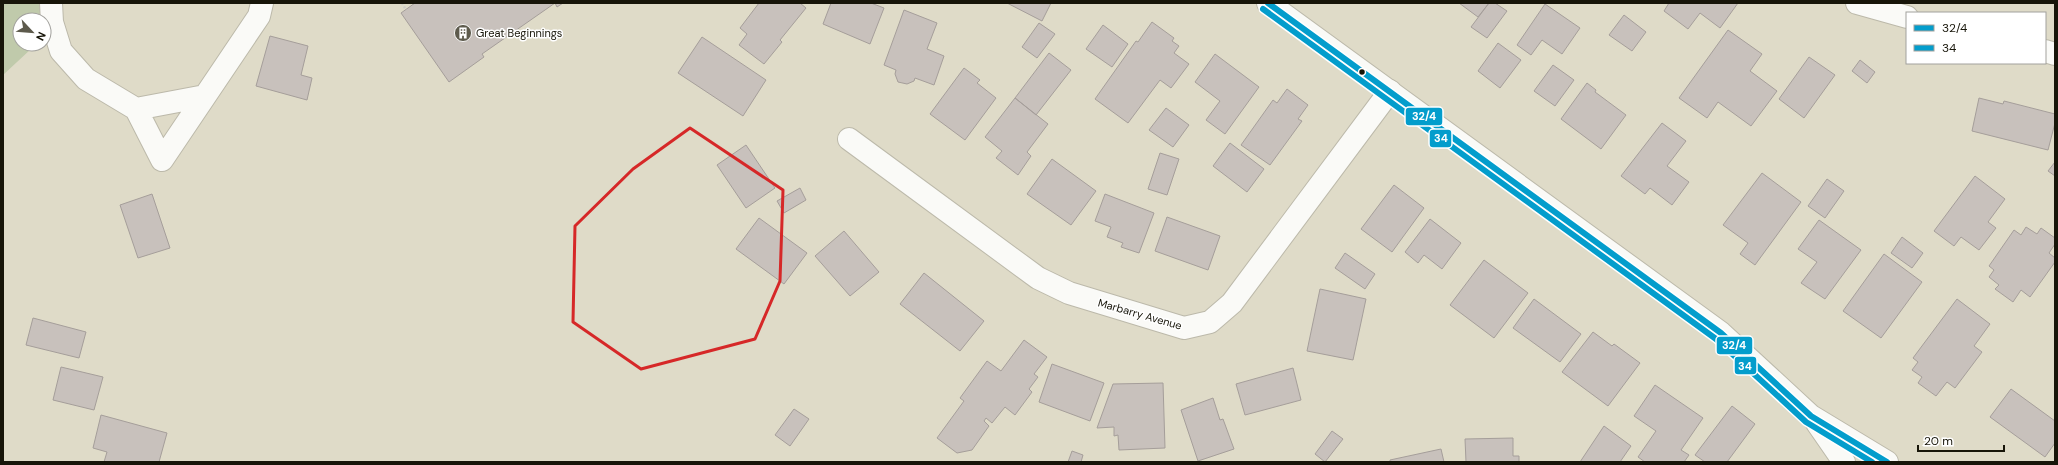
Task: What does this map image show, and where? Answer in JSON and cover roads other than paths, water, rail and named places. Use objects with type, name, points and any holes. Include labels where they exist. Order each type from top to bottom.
[{"type":"main road","points":[[51,3],[52,22],[61,51],[86,79],[136,109],[162,160],[258,16],[262,3]]},
{"type":"main road","points":[[1268,3],[1721,333],[1811,416],[1887,462]]},
{"type":"main road","points":[[1857,3],[1906,17]]},
{"type":"main road","name":"Marbarry Avenue","points":[[849,139],[1038,278],[1069,293],[1184,328],[1210,322],[1232,303],[1390,91]]},
{"type":"main road","points":[[136,109],[205,96]]},
{"type":"main road","points":[[1811,416],[1844,462]]},
{"type":"place","name":"Great Beginnings","points":[[463,33]]}]
